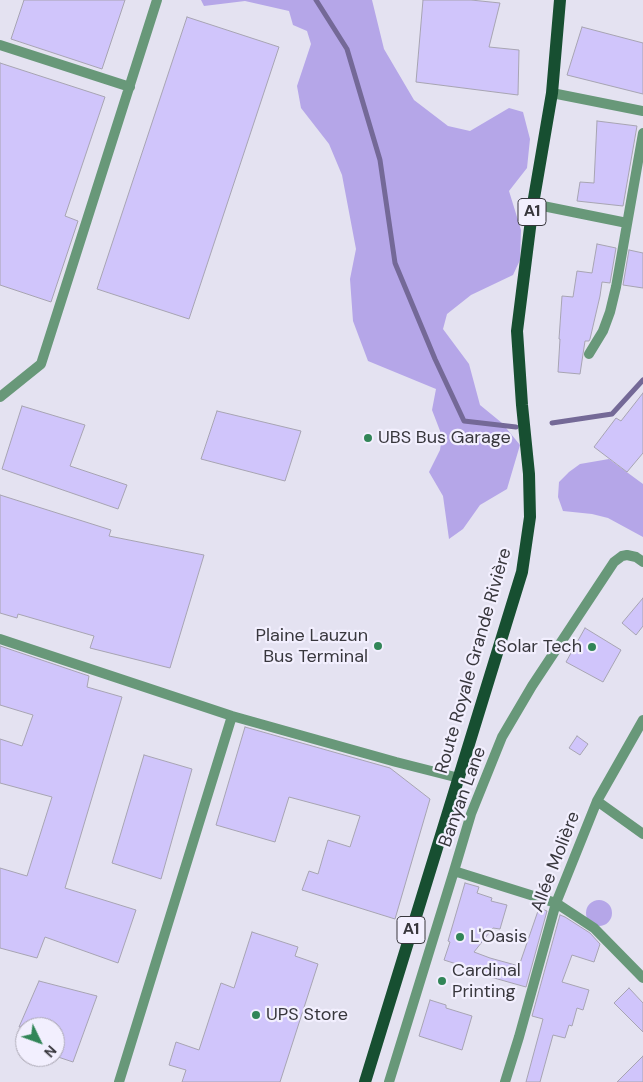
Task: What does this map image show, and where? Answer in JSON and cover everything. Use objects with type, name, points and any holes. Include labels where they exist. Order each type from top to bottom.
[{"type":"main road","name":"Route Royale Grande Rivière","points":[[364,1082],[522,572],[530,517],[529,474],[517,330],[533,204],[552,93],[560,0]]},
{"type":"street","points":[[0,398],[41,364],[157,0]]},
{"type":"street","points":[[0,45],[130,87]]},
{"type":"street","points":[[552,93],[643,111]]},
{"type":"street","points":[[589,354],[603,331],[610,312],[643,133]]},
{"type":"street","points":[[533,204],[627,223]]},
{"type":"street","name":"Banyan Lane","points":[[389,1082],[471,814],[502,737],[532,686],[614,562],[627,555],[643,562]]},
{"type":"street","points":[[0,639],[232,716],[459,778]]},
{"type":"street","points":[[119,1082],[232,716]]},
{"type":"street","name":"Allée Molière","points":[[504,1082],[522,1027],[556,903],[597,800],[643,720]]},
{"type":"street","points":[[597,800],[643,834]]},
{"type":"street","points":[[454,871],[556,903],[594,928],[643,978]]},
{"type":"shaded area","points":[[201,0],[372,0],[384,49],[414,100],[448,126],[470,131],[509,108],[523,112],[530,139],[527,168],[509,191],[521,230],[520,260],[513,275],[471,295],[447,314],[443,329],[469,364],[480,405],[502,423],[520,445],[507,489],[480,505],[463,529],[449,539],[443,496],[429,472],[440,450],[442,436],[432,410],[436,389],[368,361],[353,321],[350,279],[356,249],[342,175],[329,144],[301,108],[297,86],[311,44],[307,31],[293,25],[289,11],[245,1],[204,6]]},
{"type":"shaded area","points":[[609,459],[643,484],[643,537],[608,518],[563,511],[558,497],[559,482],[580,464]]},
{"type":"shaded area","points":[[599,900],[608,904],[612,913],[608,922],[599,926],[590,922],[586,913],[590,904]]},
{"type":"building","points":[[24,0],[125,0],[102,69],[11,39]]},
{"type":"building","points":[[423,0],[471,0],[500,3],[489,47],[519,50],[518,95],[416,82]]},
{"type":"building","points":[[187,17],[279,47],[189,319],[97,289]]},
{"type":"building","points":[[582,27],[643,43],[643,94],[567,75]]},
{"type":"building","points":[[0,63],[105,97],[65,216],[78,221],[51,302],[0,285]]},
{"type":"building","points":[[597,121],[637,126],[623,206],[577,201],[580,182],[594,183]]},
{"type":"building","points":[[597,244],[616,248],[610,283],[602,282],[590,339],[585,341],[580,374],[558,372],[562,296],[573,297],[577,271],[592,273]]},
{"type":"building","points":[[629,250],[643,253],[643,288],[623,285]]},
{"type":"building","points":[[643,393],[643,453],[627,472],[594,447],[616,418],[621,421]]},
{"type":"building","points":[[22,406],[85,425],[70,466],[127,485],[118,509],[2,469]]},
{"type":"building","points":[[217,411],[301,431],[285,481],[201,459]]},
{"type":"building","points":[[0,495],[111,530],[109,536],[204,555],[170,668],[90,648],[94,636],[18,614],[17,618],[0,613]]},
{"type":"building","points":[[643,598],[643,626],[636,635],[622,623]]},
{"type":"building","points":[[585,628],[621,650],[603,682],[566,662]]},
{"type":"building","points":[[0,646],[89,676],[87,687],[122,697],[65,888],[136,910],[118,963],[45,937],[37,958],[0,948],[0,868],[27,876],[52,797],[0,783],[0,739],[22,746],[33,715],[0,705]]},
{"type":"building","points":[[245,727],[390,768],[430,799],[395,919],[302,890],[309,871],[318,874],[328,840],[350,847],[360,816],[289,797],[275,842],[216,825]]},
{"type":"building","points":[[577,736],[588,744],[580,755],[569,748]]},
{"type":"building","points":[[144,755],[192,769],[161,879],[112,863]]},
{"type":"building","points":[[465,883],[479,887],[477,893],[492,898],[491,901],[507,905],[500,929],[493,928],[474,952],[490,958],[519,966],[539,908],[547,911],[526,987],[487,976],[488,974],[444,960]]},
{"type":"building","points":[[560,915],[590,933],[600,944],[594,962],[572,955],[562,982],[589,990],[583,1010],[577,1008],[572,1026],[569,1025],[565,1038],[553,1035],[540,1082],[526,1082],[543,1019],[532,1016]]},
{"type":"building","name":"UPS Store","points":[[252,932],[298,947],[295,956],[318,964],[280,1082],[182,1082],[186,1070],[169,1065],[176,1042],[199,1050],[221,983],[234,988]]},
{"type":"building","points":[[39,981],[97,996],[73,1062],[65,1059],[65,1017],[23,1017]]},
{"type":"building","points":[[629,988],[643,1003],[643,1032],[614,1003]]},
{"type":"building","points":[[430,1000],[446,1005],[446,1008],[472,1016],[462,1050],[419,1036]]},
{"type":"building","points":[[643,1056],[643,1082],[617,1082]]},
{"type":"waterway","points":[[316,0],[347,49],[380,160],[395,263],[435,359],[464,421],[516,427]]},
{"type":"waterway","points":[[552,423],[612,414],[643,380]]},
{"type":"place","name":"UBS Bus Garage","points":[[368,438]]},
{"type":"place","name":"Plaine Lauzun Bus Terminal","points":[[378,646]]},
{"type":"place","name":"Solar Tech","points":[[592,647]]},
{"type":"place","name":"L'Oasis","points":[[460,937]]},
{"type":"place","name":"Cardinal Printing","points":[[442,981]]},
{"type":"place","name":"UPS Store","points":[[256,1015]]}]
